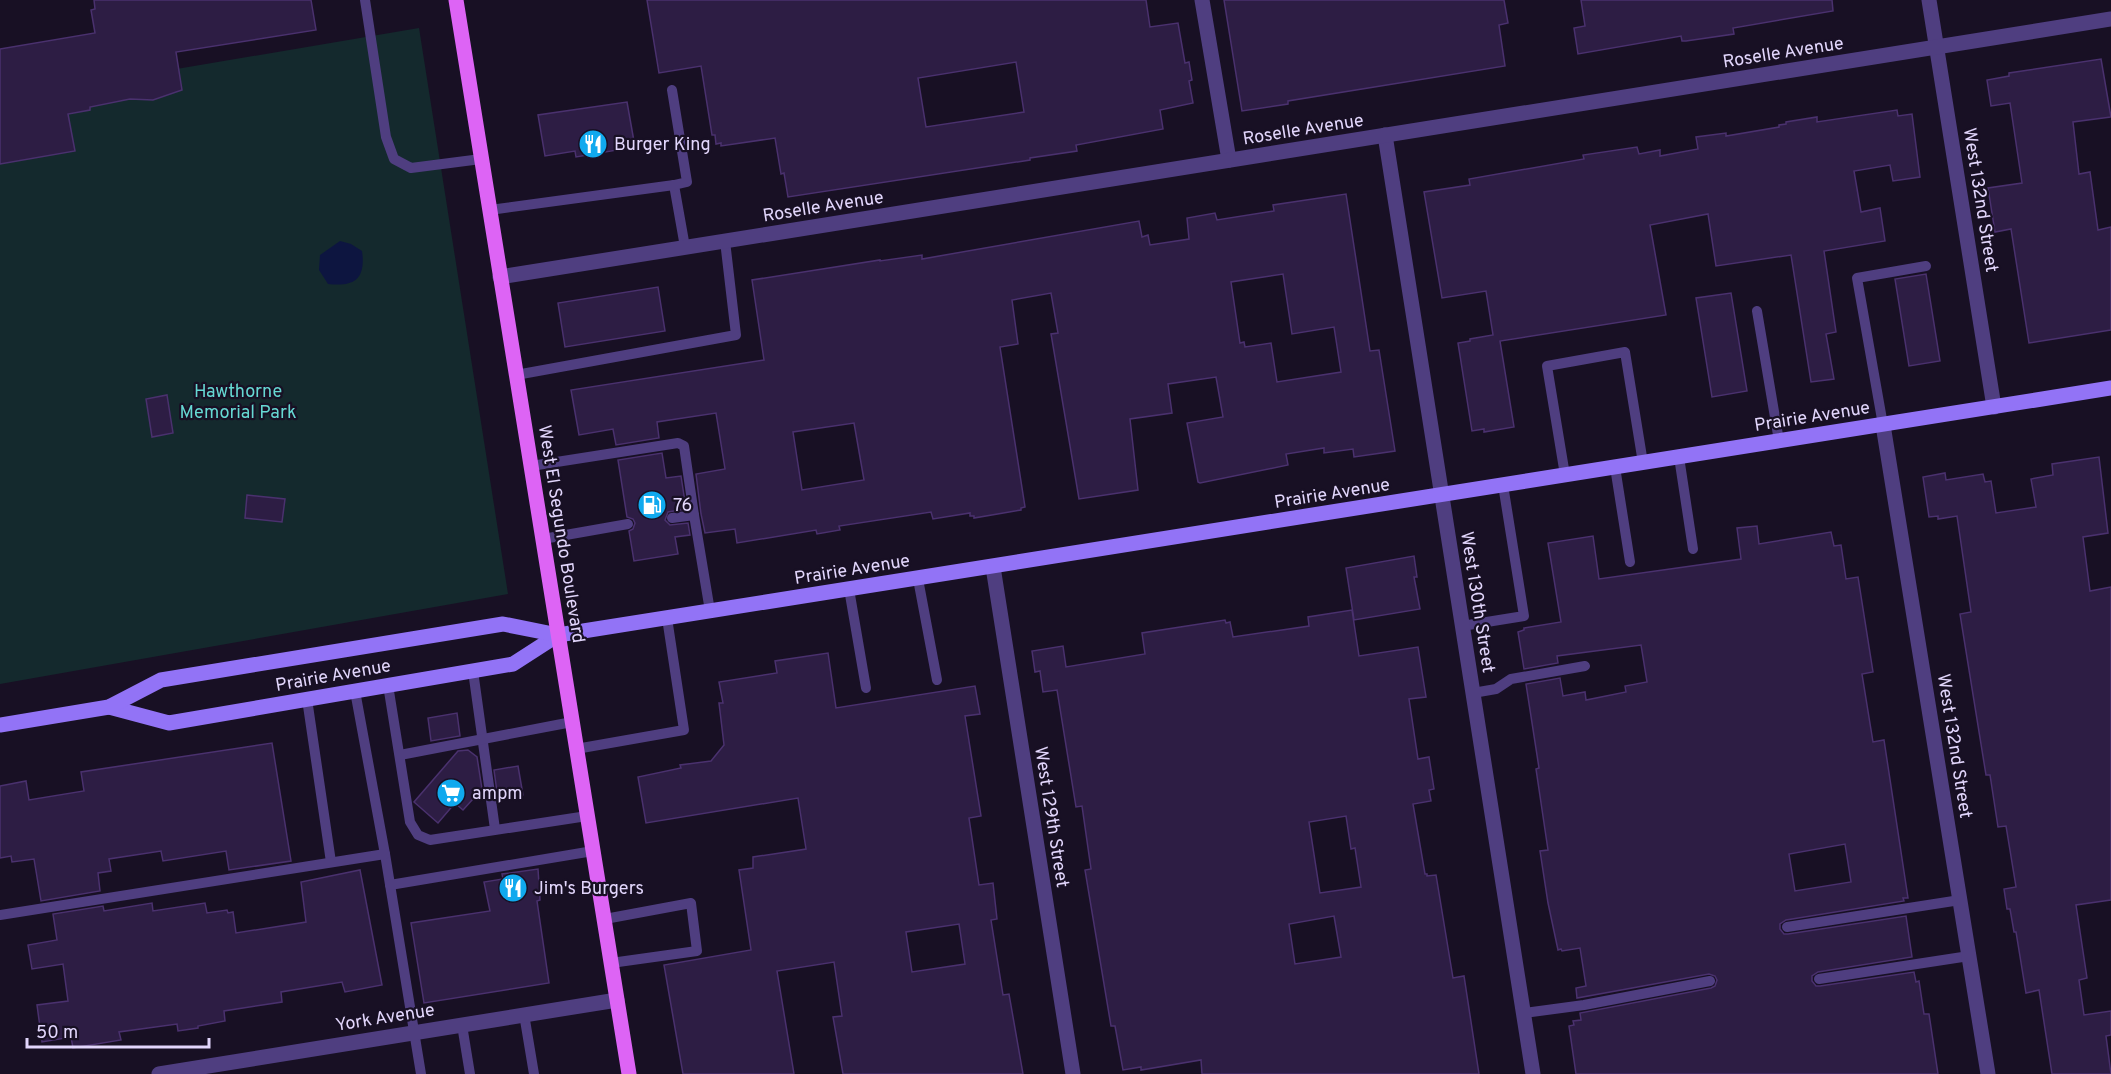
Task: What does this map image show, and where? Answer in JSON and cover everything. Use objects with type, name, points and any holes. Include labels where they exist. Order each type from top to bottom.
[{"type":"main road","name":"West El Segundo Boulevard","points":[[456,0],[629,1074]]},
{"type":"main road","name":"Prairie Avenue","points":[[0,725],[109,707],[161,680],[503,624],[558,635],[2111,388]]},
{"type":"main road","name":"Prairie Avenue","points":[[109,707],[169,723],[513,664],[558,635]]},
{"type":"street","points":[[1202,0],[1229,160]]},
{"type":"street","name":"West 132nd Street","points":[[1929,0],[1994,407]]},
{"type":"street","name":"Roselle Avenue","points":[[501,277],[2111,19]]},
{"type":"street","name":"West 130th Street","points":[[1385,135],[1533,1074]]},
{"type":"street","name":"West 132nd Street","points":[[1883,425],[1988,1074]]},
{"type":"street","name":"West 129th Street","points":[[993,567],[1073,1074]]},
{"type":"street","name":"York Avenue","points":[[159,1074],[617,1000]]},
{"type":"lane","points":[[365,0],[387,137],[394,159],[411,168],[482,159]]},
{"type":"lane","points":[[490,210],[687,182],[672,90]]},
{"type":"lane","points":[[674,185],[685,247]]},
{"type":"lane","points":[[516,375],[736,335],[725,241]]},
{"type":"lane","points":[[1883,425],[1857,278],[1926,266]]},
{"type":"lane","points":[[1757,311],[1779,441]]},
{"type":"lane","points":[[1565,475],[1547,366],[1625,352],[1643,463]]},
{"type":"lane","points":[[531,466],[678,443],[684,446],[710,611]]},
{"type":"lane","points":[[1679,457],[1693,549]]},
{"type":"lane","points":[[1615,467],[1630,562]]},
{"type":"lane","points":[[1462,626],[1524,616],[1503,485]]},
{"type":"lane","points":[[672,518],[694,515]]},
{"type":"lane","points":[[543,539],[628,524]]},
{"type":"lane","points":[[918,579],[937,680]]},
{"type":"lane","points":[[849,589],[866,688]]},
{"type":"lane","points":[[576,748],[684,730],[667,618]]},
{"type":"lane","points":[[1473,693],[1496,689],[1511,679],[1585,666]]},
{"type":"lane","points":[[473,671],[495,829]]},
{"type":"lane","points":[[388,685],[410,822],[418,835],[430,840],[587,816]]},
{"type":"lane","points":[[355,691],[385,854],[421,1074]]},
{"type":"lane","points":[[307,699],[331,862]]},
{"type":"lane","points":[[400,756],[572,722]]},
{"type":"lane","points":[[390,885],[593,851]]},
{"type":"lane","points":[[0,915],[385,854]]},
{"type":"lane","points":[[1787,927],[1960,900]]},
{"type":"lane","points":[[605,919],[691,903],[697,951],[611,963]]},
{"type":"lane","points":[[1819,979],[1969,956]]},
{"type":"lane","points":[[1524,1013],[1584,1005],[1710,981]]},
{"type":"lane","points":[[524,1014],[534,1074]]},
{"type":"lane","points":[[462,1024],[470,1074]]},
{"type":"green space","name":"Hawthorne Memorial Park","points":[[419,28],[508,594],[0,684],[0,99]]},
{"type":"shaded area","points":[[340,241],[351,244],[362,251],[362,268],[360,275],[351,282],[328,284],[319,270],[320,255]]},
{"type":"building","points":[[94,0],[311,0],[316,30],[176,52],[182,90],[153,100],[130,99],[68,114],[75,151],[0,164],[0,49],[95,33],[91,10],[95,9]]},
{"type":"building","points":[[647,0],[1146,0],[1150,27],[1178,23],[1185,63],[1189,62],[1192,80],[1189,81],[1193,103],[1160,110],[1163,129],[1076,145],[1077,151],[788,197],[784,173],[781,174],[775,138],[721,146],[721,143],[716,144],[715,135],[712,135],[701,66],[659,73]],"holes":[[[1016,62],[1024,112],[926,127],[918,78]]]},
{"type":"building","points":[[1224,0],[1504,0],[1508,23],[1499,25],[1505,66],[1288,101],[1288,104],[1242,111]]},
{"type":"building","points":[[1581,0],[1832,0],[1833,11],[1733,28],[1734,34],[1686,41],[1682,41],[1681,36],[1578,54],[1574,28],[1585,26]]},
{"type":"building","points":[[2101,59],[2111,117],[2073,122],[2079,174],[2090,172],[2098,230],[2111,227],[2111,330],[2029,343],[2011,229],[1995,232],[1988,188],[2022,183],[2010,103],[1991,106],[1987,80],[2009,76],[2009,73]]},
{"type":"building","points":[[627,102],[635,147],[576,157],[575,151],[545,156],[538,115]]},
{"type":"building","points":[[1897,110],[1898,116],[1912,114],[1920,177],[1893,181],[1890,165],[1854,171],[1861,212],[1880,208],[1885,241],[1824,251],[1836,332],[1826,334],[1834,379],[1811,382],[1791,255],[1716,266],[1708,214],[1650,225],[1666,315],[1500,341],[1514,427],[1484,432],[1484,429],[1472,431],[1458,343],[1493,335],[1486,291],[1442,298],[1424,192],[1470,185],[1469,179],[1584,159],[1583,155],[1637,147],[1639,154],[1660,150],[1660,156],[1698,149],[1696,137],[1726,133],[1726,136],[1779,127],[1786,122],[1817,117],[1817,122]]},
{"type":"building","points":[[1346,194],[1370,351],[1379,350],[1395,451],[1354,457],[1353,449],[1324,453],[1324,448],[1286,454],[1288,465],[1200,483],[1187,423],[1223,417],[1216,377],[1168,384],[1172,413],[1130,419],[1138,490],[1079,499],[1051,334],[1058,333],[1051,293],[1012,300],[1018,344],[1000,347],[1025,507],[1021,510],[974,518],[970,516],[970,513],[933,519],[931,512],[839,526],[840,530],[817,534],[816,530],[737,543],[735,529],[705,533],[701,514],[696,474],[725,469],[716,413],[657,422],[659,438],[616,445],[613,429],[579,435],[571,390],[764,360],[752,280],[880,260],[922,255],[922,259],[1139,221],[1142,237],[1148,235],[1150,245],[1189,239],[1187,218],[1215,213],[1217,220],[1274,211],[1273,205]],"holes":[[[1283,274],[1292,334],[1334,327],[1341,372],[1277,382],[1271,343],[1245,347],[1244,342],[1240,343],[1231,282]],[[854,423],[864,480],[802,490],[793,432]]]},
{"type":"building","points":[[1926,274],[1940,361],[1909,366],[1895,279]]},
{"type":"building","points":[[658,287],[665,331],[565,347],[558,303]]},
{"type":"building","points":[[1731,293],[1747,391],[1712,397],[1696,298]]},
{"type":"building","points":[[167,395],[173,433],[152,437],[146,399]]},
{"type":"building","points":[[662,453],[666,478],[681,476],[686,509],[668,512],[665,520],[670,525],[688,523],[690,535],[675,537],[678,554],[634,561],[629,531],[633,529],[635,523],[633,519],[627,517],[618,460]]},
{"type":"building","points":[[2099,457],[2108,533],[2083,537],[2090,591],[2111,587],[2111,900],[2076,905],[2087,978],[2079,980],[2084,1015],[2111,1011],[2111,1035],[2106,1036],[2111,1074],[2052,1074],[2039,990],[2026,993],[2016,932],[2014,932],[2010,909],[2007,909],[2004,889],[2016,887],[2006,826],[1998,827],[1990,775],[1986,775],[1960,614],[1971,612],[1957,516],[1938,519],[1938,516],[1929,517],[1923,477],[1945,473],[1946,480],[1983,474],[1985,482],[1991,481],[1996,513],[2036,507],[2031,479],[2053,475],[2052,464]]},
{"type":"building","points":[[247,495],[285,499],[282,522],[245,518]]},
{"type":"building","points":[[1757,526],[1759,544],[1831,532],[1834,546],[1841,545],[1846,579],[1858,577],[1873,672],[1862,674],[1873,742],[1884,740],[1908,898],[1903,898],[1904,901],[1786,920],[1780,924],[1780,929],[1784,934],[1788,934],[1906,916],[1912,957],[1818,972],[1812,976],[1812,981],[1816,986],[1820,986],[1914,972],[1916,982],[1919,981],[1924,1014],[1929,1014],[1938,1074],[1576,1074],[1569,1026],[1574,1025],[1573,1021],[1581,1020],[1580,1013],[1711,988],[1715,986],[1717,980],[1715,976],[1709,974],[1577,998],[1576,988],[1586,986],[1580,948],[1558,950],[1548,903],[1540,851],[1548,850],[1536,769],[1539,768],[1526,684],[1560,678],[1563,696],[1585,692],[1586,700],[1626,692],[1625,686],[1647,682],[1641,645],[1557,656],[1558,663],[1524,669],[1518,632],[1524,628],[1561,622],[1548,543],[1593,536],[1599,579],[1741,559],[1737,528]],"holes":[[[1845,844],[1851,882],[1795,891],[1789,854]]]},
{"type":"building","points":[[1414,556],[1417,577],[1414,577],[1420,609],[1354,620],[1346,568]]},
{"type":"building","points":[[1352,610],[1359,656],[1418,647],[1426,697],[1409,699],[1418,759],[1429,757],[1434,789],[1429,790],[1431,801],[1413,804],[1425,874],[1427,876],[1436,875],[1453,978],[1464,976],[1479,1074],[1202,1074],[1201,1060],[1141,1070],[1141,1067],[1123,1070],[1115,1026],[1111,1026],[1085,870],[1091,869],[1082,806],[1076,807],[1057,690],[1043,692],[1040,671],[1035,672],[1032,651],[1063,646],[1066,667],[1145,654],[1142,633],[1225,620],[1226,623],[1230,622],[1233,637],[1309,626],[1308,617]],"holes":[[[1346,816],[1351,849],[1355,848],[1361,887],[1320,893],[1309,822]],[[1334,916],[1341,957],[1295,964],[1289,924]]]},
{"type":"building","points":[[828,653],[836,708],[975,686],[980,714],[965,716],[981,816],[969,818],[979,885],[993,883],[997,919],[991,920],[1003,995],[1009,994],[1023,1074],[843,1074],[833,1017],[842,1016],[834,962],[777,971],[794,1074],[683,1074],[664,965],[751,950],[739,870],[753,868],[753,857],[806,849],[798,798],[646,823],[638,777],[681,768],[680,765],[711,761],[724,745],[719,703],[723,703],[719,682],[777,673],[775,661]],"holes":[[[959,924],[965,964],[912,972],[906,932]]]},
{"type":"building","points":[[457,713],[460,736],[431,741],[428,718]]},
{"type":"building","points":[[272,743],[291,861],[229,870],[226,851],[163,861],[161,851],[109,859],[111,871],[98,873],[100,891],[41,901],[34,859],[12,862],[11,856],[0,858],[0,786],[26,781],[29,800],[84,791],[81,772]]},
{"type":"building","name":"ampm","points":[[468,750],[477,757],[482,789],[463,810],[455,803],[438,823],[414,802],[458,751]]},
{"type":"building","points":[[518,766],[523,795],[498,799],[494,770]]},
{"type":"building","points":[[538,869],[540,900],[537,901],[549,983],[424,1003],[411,923],[490,911],[484,882],[503,879],[502,874]]},
{"type":"building","points":[[360,870],[382,985],[345,992],[342,982],[281,992],[282,1002],[224,1011],[225,1021],[198,1026],[198,1028],[178,1031],[177,1024],[119,1032],[121,1040],[73,1048],[71,1037],[42,1042],[37,1005],[68,1001],[63,964],[32,969],[28,945],[57,940],[53,914],[103,906],[104,911],[152,903],[153,911],[205,903],[207,913],[227,910],[228,913],[233,912],[236,933],[306,922],[301,882]]},
{"type":"place","name":"Burger King","points":[[593,144]]},
{"type":"place","name":"76","points":[[652,505]]},
{"type":"place","name":"ampm","points":[[451,793]]},
{"type":"place","name":"Jim's Burgers","points":[[513,888]]}]
